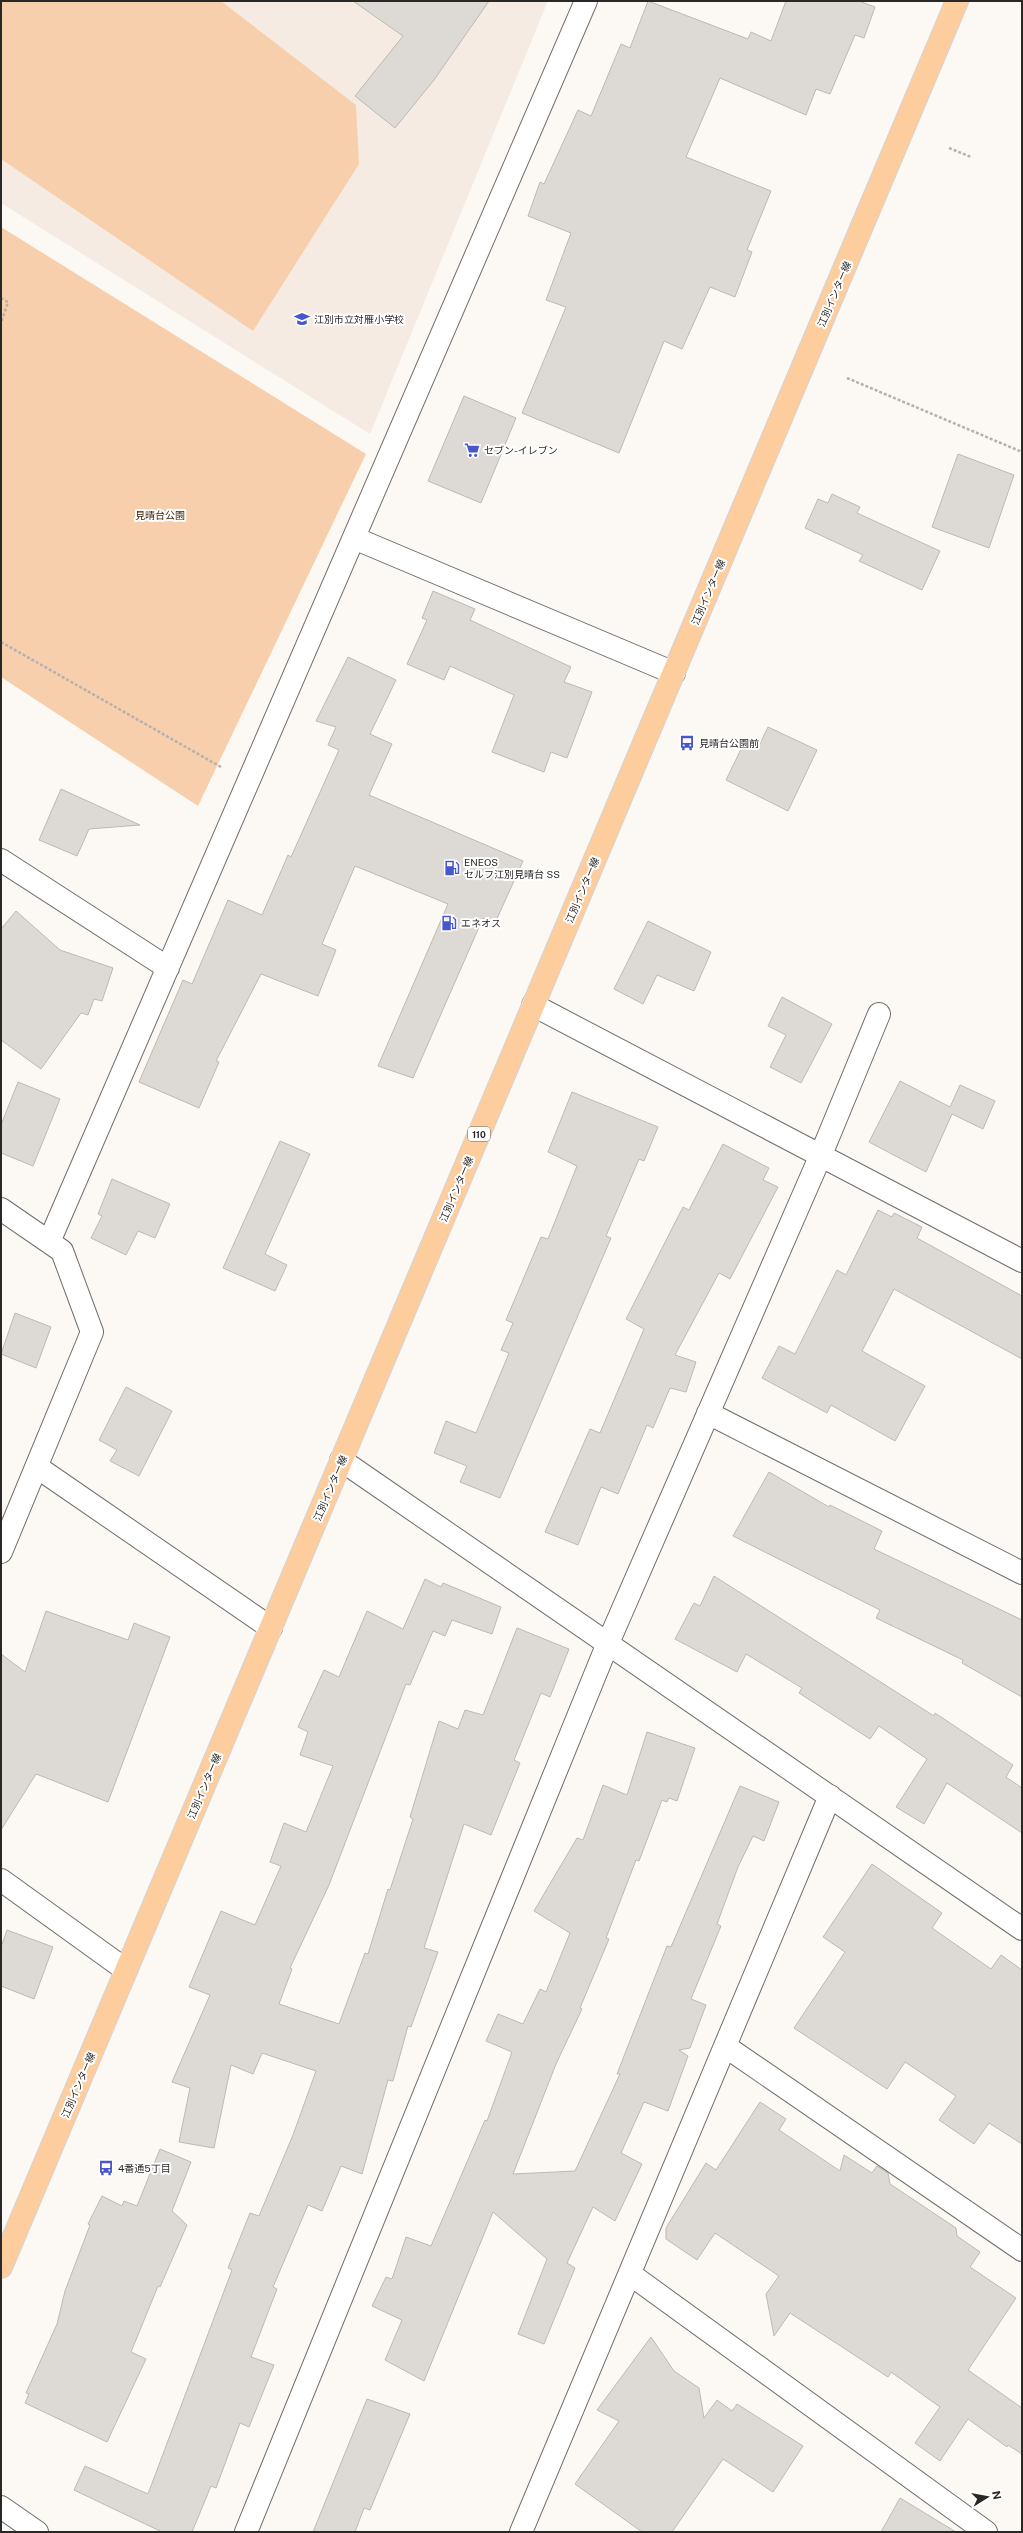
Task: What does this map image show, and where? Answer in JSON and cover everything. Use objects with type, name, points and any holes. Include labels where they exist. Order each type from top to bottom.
[{"type":"main road","name":"江別インター線","points":[[1,2266],[957,1]]},
{"type":"street","points":[[49,1242],[586,1]]},
{"type":"street","points":[[354,538],[674,673]]},
{"type":"street","points":[[1,860],[168,968]]},
{"type":"street","points":[[533,1005],[820,1157],[1022,1261]]},
{"type":"street","points":[[246,2532],[608,1643],[820,1157],[879,1014]]},
{"type":"street","points":[[1,1208],[62,1252],[92,1332],[1,1552]]},
{"type":"street","points":[[708,1413],[1022,1573]]},
{"type":"street","points":[[341,1460],[1022,1929]]},
{"type":"street","points":[[37,1466],[270,1628]]},
{"type":"street","points":[[522,2532],[830,1796]]},
{"type":"street","points":[[1,1880],[126,1970]]},
{"type":"street","points":[[725,2046],[1022,2250]]},
{"type":"street","points":[[630,2274],[986,2532]]},
{"type":"street","points":[[1,2507],[37,2532]]},
{"type":"path","points":[[949,148],[971,157]]},
{"type":"path","points":[[1,298],[8,302],[1,323]]},
{"type":"path","points":[[847,378],[1022,452]]},
{"type":"path","points":[[1,642],[223,768]]},
{"type":"shaded area","name":"江別市立対雁小学校","points":[[1,1],[548,1],[370,434],[1,203]]},
{"type":"green space","points":[[1,1],[221,1],[356,105],[359,164],[253,331],[1,159]]},
{"type":"green space","name":"見晴台公園","points":[[1,227],[366,454],[198,806],[1,677]]},
{"type":"building","points":[[353,1],[489,1],[434,80],[395,128],[355,96],[403,36]]},
{"type":"building","points":[[648,1],[748,39],[751,32],[771,41],[786,1],[859,1],[875,7],[864,38],[855,35],[830,94],[816,89],[806,115],[720,78],[686,157],[771,191],[747,250],[752,252],[735,297],[710,287],[682,349],[664,341],[619,453],[522,413],[566,307],[546,300],[571,233],[528,216],[540,182],[544,184],[578,110],[591,116],[621,44],[630,48]]},
{"type":"building","points":[[464,396],[516,418],[481,503],[428,481]]},
{"type":"building","points":[[958,454],[1014,475],[989,548],[932,527]]},
{"type":"building","points":[[832,494],[860,507],[857,513],[940,551],[922,590],[859,561],[863,555],[805,528],[818,499],[828,503]]},
{"type":"building","points":[[433,591],[475,609],[470,620],[571,667],[564,682],[592,692],[567,758],[551,752],[544,772],[492,752],[514,695],[450,666],[444,680],[407,664],[427,620],[422,618]]},
{"type":"building","points":[[348,657],[396,680],[370,734],[392,744],[369,795],[523,861],[495,923],[483,918],[413,1078],[378,1066],[448,904],[355,866],[322,944],[336,950],[318,996],[261,974],[216,1061],[219,1062],[199,1108],[139,1082],[183,980],[192,984],[228,900],[262,915],[288,855],[291,857],[339,750],[328,745],[336,727],[316,721]]},
{"type":"building","points":[[768,727],[817,750],[788,811],[726,780],[745,741],[758,748]]},
{"type":"building","points":[[61,789],[140,825],[89,829],[77,856],[39,840]]},
{"type":"building","points":[[16,911],[60,950],[113,968],[102,1001],[94,999],[88,1015],[81,1013],[41,1069],[1,1040],[1,929]]},
{"type":"building","points":[[648,921],[711,952],[694,991],[657,975],[643,1004],[614,989]]},
{"type":"building","points":[[782,997],[832,1024],[801,1083],[770,1067],[786,1035],[768,1026]]},
{"type":"building","points":[[900,1081],[950,1107],[960,1085],[995,1101],[983,1129],[952,1114],[926,1172],[869,1142]]},
{"type":"building","points":[[18,1082],[60,1099],[33,1166],[1,1153],[1,1125]]},
{"type":"building","points":[[572,1092],[658,1127],[644,1161],[639,1159],[606,1236],[611,1238],[500,1498],[460,1482],[467,1466],[434,1453],[446,1421],[476,1433],[509,1353],[501,1350],[513,1323],[506,1320],[541,1237],[548,1239],[577,1166],[548,1152]]},
{"type":"building","points":[[280,1141],[310,1154],[265,1254],[287,1265],[275,1291],[223,1268]]},
{"type":"building","points":[[723,1144],[769,1168],[763,1180],[778,1187],[730,1279],[719,1273],[675,1355],[696,1362],[686,1392],[670,1388],[653,1428],[647,1425],[618,1494],[601,1487],[578,1545],[545,1532],[590,1429],[600,1433],[644,1329],[626,1319],[683,1207],[689,1210]]},
{"type":"building","points":[[112,1179],[170,1204],[155,1238],[138,1231],[126,1255],[91,1238],[102,1216],[98,1214]]},
{"type":"building","points":[[878,1210],[892,1217],[894,1213],[922,1227],[917,1238],[1022,1296],[1022,1359],[894,1289],[862,1351],[925,1386],[895,1441],[831,1405],[827,1413],[762,1378],[779,1346],[795,1354],[837,1270],[846,1275]]},
{"type":"building","points":[[15,1313],[51,1327],[36,1368],[1,1354]]},
{"type":"building","points":[[126,1387],[172,1411],[139,1476],[110,1461],[117,1450],[99,1440]]},
{"type":"building","points":[[769,1472],[829,1507],[830,1505],[882,1531],[874,1549],[1022,1620],[1022,1697],[962,1663],[963,1660],[876,1618],[880,1610],[733,1536]]},
{"type":"building","points":[[714,1576],[934,1716],[935,1713],[1013,1765],[1006,1777],[1022,1788],[1022,1833],[947,1783],[924,1824],[896,1807],[927,1759],[879,1726],[870,1739],[799,1693],[802,1688],[746,1654],[737,1672],[675,1639],[694,1603],[700,1606]]},
{"type":"building","points":[[425,1579],[441,1587],[443,1583],[501,1607],[492,1634],[452,1620],[445,1636],[433,1631],[410,1685],[406,1684],[329,1885],[290,1968],[292,1969],[279,2004],[339,2024],[365,1953],[368,1954],[388,1889],[390,1890],[413,1819],[410,1817],[439,1721],[458,1729],[465,1710],[483,1715],[517,1628],[569,1649],[550,1697],[541,1693],[514,1760],[520,1763],[491,1835],[464,1824],[424,1948],[438,1952],[411,2027],[408,2026],[393,2081],[388,2080],[362,2174],[341,2166],[322,2211],[308,2205],[273,2287],[277,2289],[251,2357],[274,2365],[249,2427],[240,2423],[216,2488],[211,2486],[192,2532],[162,2532],[74,2490],[85,2466],[148,2494],[232,2270],[228,2268],[250,2213],[259,2216],[293,2135],[316,2071],[262,2053],[253,2074],[231,2065],[214,2148],[179,2142],[190,2088],[172,2082],[210,1995],[189,1987],[221,1911],[255,1925],[281,1866],[270,1862],[284,1823],[306,1832],[333,1766],[300,1755],[308,1732],[298,1727],[324,1670],[339,1677],[367,1611],[403,1629]]},
{"type":"building","points":[[46,1611],[128,1640],[134,1623],[170,1637],[108,1802],[36,1774],[1,1830],[1,1654],[25,1672]]},
{"type":"building","points":[[647,1732],[695,1748],[677,1801],[669,1798],[667,1802],[662,1800],[639,1861],[636,1860],[606,1938],[609,1939],[580,2008],[582,2009],[556,2064],[513,2174],[575,2171],[620,2074],[617,2074],[667,1946],[671,1947],[740,1786],[779,1802],[764,1841],[753,1836],[738,1867],[717,1924],[721,1926],[691,1999],[706,2005],[690,2048],[679,2050],[688,2056],[668,2111],[644,2102],[621,2153],[642,2164],[615,2221],[593,2207],[567,2263],[575,2268],[544,2344],[518,2334],[547,2259],[493,2212],[424,2381],[385,2360],[402,2320],[372,2306],[386,2277],[392,2279],[406,2237],[431,2246],[485,2120],[487,2121],[512,2052],[486,2041],[498,2014],[523,2024],[540,1989],[546,1992],[570,1933],[534,1911],[577,1838],[583,1840],[603,1785],[627,1795]]},
{"type":"building","points":[[872,1864],[942,1913],[932,1928],[991,1969],[1001,1955],[1022,1970],[1022,2144],[989,2123],[974,2144],[939,2120],[956,2096],[905,2062],[887,2089],[794,2028],[845,1952],[823,1937]]},
{"type":"building","points":[[7,1930],[53,1947],[34,1999],[1,1986],[1,1947]]},
{"type":"building","points":[[760,2102],[786,2119],[779,2130],[840,2171],[844,2155],[872,2173],[877,2166],[888,2173],[890,2184],[956,2228],[957,2236],[980,2252],[970,2267],[1016,2298],[968,2370],[1022,2408],[1022,2454],[1008,2445],[1007,2447],[968,2419],[940,2461],[915,2443],[940,2407],[891,2372],[888,2377],[790,2313],[774,2336],[766,2294],[779,2276],[715,2233],[697,2260],[666,2239],[666,2228],[706,2163],[716,2170]]},
{"type":"building","points":[[160,2149],[191,2162],[172,2211],[187,2225],[160,2287],[158,2286],[131,2352],[146,2359],[107,2442],[25,2403],[29,2394],[26,2393],[57,2324],[65,2291],[90,2225],[88,2224],[102,2196],[122,2206],[124,2201],[137,2206]]},
{"type":"building","points":[[651,2337],[674,2371],[699,2388],[704,2418],[717,2400],[732,2411],[737,2404],[803,2446],[773,2492],[723,2459],[672,2532],[642,2532],[575,2484],[619,2421],[597,2410]]},
{"type":"building","points":[[367,2399],[410,2414],[370,2510],[364,2508],[355,2532],[313,2532]]},
{"type":"building","points":[[900,2498],[956,2532],[881,2532]]},
{"type":"place","name":"江別市立対雁小学校","points":[[302,319]]},
{"type":"place","name":"セブン-イレブン","points":[[472,450]]},
{"type":"place","name":"見晴台公園前","points":[[687,743]]},
{"type":"place","name":"ENEOS セルフ江別見晴台 SS","points":[[452,868]]},
{"type":"place","name":"エネオス","points":[[449,923]]},
{"type":"place","name":"4番通5丁目","points":[[106,2168]]}]
